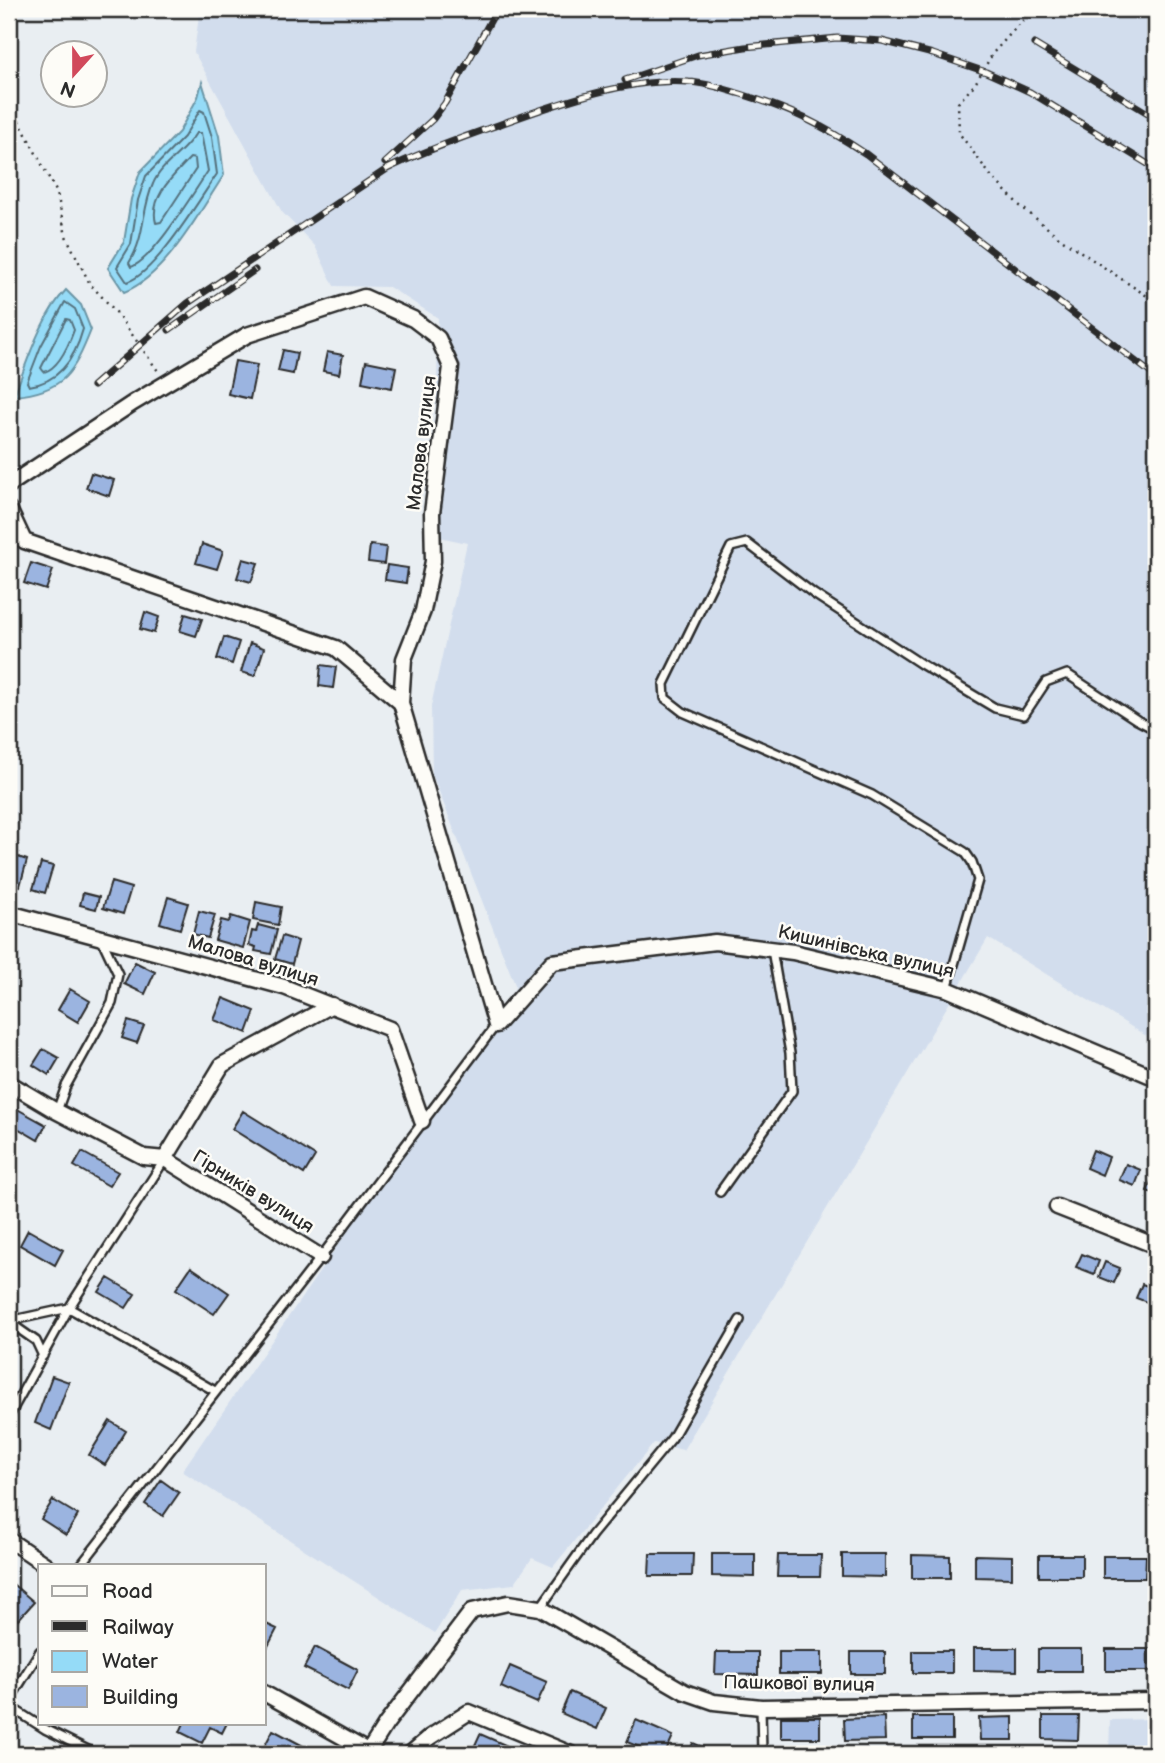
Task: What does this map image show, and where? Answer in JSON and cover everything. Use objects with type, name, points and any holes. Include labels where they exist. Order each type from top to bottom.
[{"type":"street","name":"Малова вулиця","points":[[9,485],[164,384],[247,335],[364,297],[413,319],[438,338],[451,367],[432,513],[433,561],[423,611],[404,659],[401,703],[496,1026]]},
{"type":"street","points":[[9,509],[24,541],[336,648],[401,703]]},
{"type":"street","name":"Малова вулиця","points":[[9,913],[284,987],[390,1029],[422,1121]]},
{"type":"street","name":"Кишинівська вулиця","points":[[496,1026],[552,962],[715,942],[793,951],[947,989],[1156,1078]]},
{"type":"street","name":"Гірників вулиця","points":[[165,1159],[222,1065],[332,1005]]},
{"type":"street","name":"Гірників вулиця","points":[[9,1083],[144,1157],[165,1159],[321,1256]]},
{"type":"street","points":[[1057,1207],[1156,1246]]},
{"type":"street","points":[[9,1540],[45,1564]]},
{"type":"street","name":"Пашкової вулиця","points":[[370,1753],[386,1724],[472,1611],[508,1603],[540,1608],[685,1692],[714,1702],[761,1707],[1156,1701]]},
{"type":"street","points":[[266,1694],[370,1753]]},
{"type":"street","points":[[410,1754],[430,1737],[469,1712],[571,1754]]},
{"type":"lane","points":[[947,989],[978,880],[972,862],[965,852],[872,795],[684,712],[665,698],[664,684],[731,547],[747,543],[814,594],[921,664],[995,708],[1024,715],[1046,682],[1067,674],[1156,730]]},
{"type":"lane","points":[[56,1111],[66,1086],[112,1003],[118,974],[100,937]]},
{"type":"lane","points":[[720,1192],[792,1091],[790,1053],[772,949]]},
{"type":"lane","points":[[82,1564],[496,1026]]},
{"type":"lane","points":[[9,1416],[69,1308],[165,1159]]},
{"type":"lane","points":[[9,1322],[69,1308],[215,1391]]},
{"type":"lane","points":[[540,1608],[592,1535],[672,1438],[740,1320]]},
{"type":"lane","points":[[9,1322],[36,1341],[43,1356]]},
{"type":"lane","points":[[9,1700],[38,1654]]},
{"type":"lane","points":[[9,1706],[44,1729],[96,1754]]},
{"type":"lane","points":[[761,1707],[762,1754]]},
{"type":"path","points":[[1033,9],[993,52],[975,84],[958,103],[959,133],[991,176],[1019,205],[1060,238],[1156,302]]},
{"type":"path","points":[[9,102],[57,193],[66,236],[90,284],[116,312],[157,368],[164,384]]},
{"type":"shaded area","points":[[200,9],[1156,9],[1156,1042],[988,938],[683,1450],[654,1443],[553,1567],[532,1558],[514,1584],[462,1590],[435,1633],[182,1471],[516,987],[432,774],[431,706],[467,543],[435,536],[438,318],[389,287],[334,286],[315,246],[282,212],[194,52]]},
{"type":"shaded area","points":[[1156,1719],[1156,1754],[1109,1754],[1110,1720]]},
{"type":"water","points":[[202,82],[219,136],[224,175],[168,257],[139,284],[124,292],[108,268],[124,242],[131,199],[140,172],[179,132],[198,97]]},
{"type":"water","points":[[66,290],[81,305],[91,330],[79,358],[55,385],[31,394],[14,396],[42,326]]},
{"type":"building","points":[[283,350],[297,353],[293,374],[278,371]]},
{"type":"building","points":[[327,352],[343,355],[339,374],[323,371]]},
{"type":"building","points":[[235,361],[257,365],[250,399],[228,394]]},
{"type":"building","points":[[366,361],[396,367],[392,388],[362,382]]},
{"type":"building","points":[[91,473],[114,480],[109,496],[86,488]]},
{"type":"building","points":[[202,544],[223,551],[217,569],[196,563]]},
{"type":"building","points":[[370,545],[386,547],[384,564],[368,562]]},
{"type":"building","points":[[243,559],[258,563],[251,582],[237,578]]},
{"type":"building","points":[[31,563],[53,570],[46,590],[24,583]]},
{"type":"building","points":[[387,565],[408,568],[406,583],[385,580]]},
{"type":"building","points":[[145,612],[159,617],[154,633],[140,629]]},
{"type":"building","points":[[185,614],[202,619],[196,636],[180,631]]},
{"type":"building","points":[[224,637],[239,642],[232,664],[217,659]]},
{"type":"building","points":[[250,643],[264,648],[255,676],[241,672]]},
{"type":"building","points":[[321,665],[336,667],[333,688],[319,686]]},
{"type":"building","points":[[9,854],[27,860],[20,886],[9,883]]},
{"type":"building","points":[[41,863],[53,866],[45,893],[33,889]]},
{"type":"building","points":[[111,882],[131,888],[123,914],[103,908]]},
{"type":"building","points":[[83,893],[99,897],[96,909],[80,905]]},
{"type":"building","points":[[168,897],[188,903],[180,929],[160,923]]},
{"type":"building","points":[[256,902],[281,907],[278,925],[253,920]]},
{"type":"building","points":[[199,911],[215,915],[208,938],[193,934]]},
{"type":"building","points":[[231,916],[250,922],[243,948],[215,940],[221,920],[229,922]]},
{"type":"building","points":[[258,925],[277,930],[271,954],[255,951],[256,947],[249,945],[252,931],[256,932]]},
{"type":"building","points":[[282,936],[298,941],[292,964],[275,959]]},
{"type":"building","points":[[135,962],[155,972],[145,994],[124,984]]},
{"type":"building","points":[[70,989],[90,1001],[78,1022],[58,1010]]},
{"type":"building","points":[[223,998],[255,1011],[247,1033],[214,1020]]},
{"type":"building","points":[[128,1021],[144,1026],[137,1043],[122,1038]]},
{"type":"building","points":[[43,1049],[59,1058],[49,1075],[33,1065]]},
{"type":"building","points":[[10,1105],[46,1125],[38,1140],[9,1123]]},
{"type":"building","points":[[243,1111],[315,1156],[304,1174],[232,1129]]},
{"type":"building","points":[[1093,1150],[1109,1157],[1102,1175],[1086,1168]]},
{"type":"building","points":[[82,1152],[118,1172],[109,1186],[74,1166]]},
{"type":"building","points":[[1126,1164],[1141,1170],[1135,1186],[1119,1180]]},
{"type":"building","points":[[1156,1171],[1156,1195],[1147,1191]]},
{"type":"building","points":[[28,1230],[63,1250],[55,1265],[20,1245]]},
{"type":"building","points":[[1082,1254],[1099,1261],[1094,1274],[1076,1267]]},
{"type":"building","points":[[1105,1262],[1120,1268],[1114,1283],[1099,1277]]},
{"type":"building","points":[[191,1267],[229,1293],[214,1314],[176,1289]]},
{"type":"building","points":[[108,1278],[135,1294],[126,1308],[99,1292]]},
{"type":"building","points":[[1142,1284],[1156,1289],[1152,1304],[1136,1298]]},
{"type":"building","points":[[52,1376],[69,1382],[51,1430],[35,1423]]},
{"type":"building","points":[[110,1421],[126,1431],[105,1465],[89,1455]]},
{"type":"building","points":[[161,1480],[179,1493],[163,1516],[145,1504]]},
{"type":"building","points":[[53,1500],[78,1515],[66,1535],[41,1519]]},
{"type":"building","points":[[650,1554],[693,1554],[692,1576],[649,1576]]},
{"type":"building","points":[[712,1554],[755,1554],[755,1577],[712,1576]]},
{"type":"building","points":[[842,1554],[885,1554],[885,1577],[842,1576]]},
{"type":"building","points":[[778,1555],[821,1555],[820,1577],[777,1577]]},
{"type":"building","points":[[912,1555],[950,1556],[950,1578],[912,1578]]},
{"type":"building","points":[[975,1555],[1012,1556],[1012,1578],[975,1577]]},
{"type":"building","points":[[1039,1555],[1082,1555],[1082,1577],[1039,1577]]},
{"type":"building","points":[[1103,1556],[1146,1556],[1145,1578],[1103,1578]]},
{"type":"building","points":[[9,1581],[34,1602],[18,1620],[9,1612]]},
{"type":"building","points":[[266,1624],[277,1629],[266,1650]]},
{"type":"building","points":[[315,1647],[358,1670],[348,1690],[304,1668]]},
{"type":"building","points":[[974,1648],[1017,1648],[1017,1671],[974,1670]]},
{"type":"building","points":[[1038,1649],[1081,1649],[1081,1671],[1038,1671]]},
{"type":"building","points":[[1106,1649],[1149,1649],[1149,1671],[1106,1671]]},
{"type":"building","points":[[913,1651],[952,1651],[952,1673],[913,1673]]},
{"type":"building","points":[[716,1652],[758,1652],[758,1675],[715,1674]]},
{"type":"building","points":[[779,1652],[822,1652],[822,1674],[779,1674]]},
{"type":"building","points":[[851,1652],[885,1652],[885,1674],[851,1674]]},
{"type":"building","points":[[510,1666],[547,1682],[537,1703],[501,1687]]},
{"type":"building","points":[[570,1692],[606,1708],[597,1729],[561,1713]]},
{"type":"building","points":[[1043,1716],[1079,1716],[1078,1740],[1043,1739]]},
{"type":"building","points":[[781,1717],[820,1717],[820,1738],[781,1738]]},
{"type":"building","points":[[884,1717],[885,1740],[845,1741],[844,1719]]},
{"type":"building","points":[[913,1717],[952,1717],[952,1739],[913,1739]]},
{"type":"building","points":[[1013,1717],[1013,1740],[980,1740],[979,1718]]},
{"type":"building","points":[[636,1720],[673,1736],[665,1754],[656,1754],[627,1742]]},
{"type":"building","points":[[184,1724],[226,1724],[222,1733],[210,1727],[202,1743],[180,1732]]},
{"type":"building","points":[[273,1730],[309,1749],[306,1754],[273,1754],[263,1749]]},
{"type":"building","points":[[480,1734],[521,1752],[471,1754]]},
{"type":"building","points":[[693,1743],[718,1754],[688,1754]]},
{"type":"railway","points":[[385,163],[433,119],[445,103],[497,9]]},
{"type":"railway","points":[[625,80],[698,55],[745,47],[837,38],[882,41],[933,54],[986,72],[1030,92],[1156,169]]},
{"type":"railway","points":[[1034,44],[1156,118]]},
{"type":"railway","points":[[93,386],[188,303],[387,169],[452,142],[564,102],[640,84],[665,82],[715,86],[776,106],[835,134],[866,154],[1156,377]]},
{"type":"railway","points":[[169,330],[255,270]]}]
